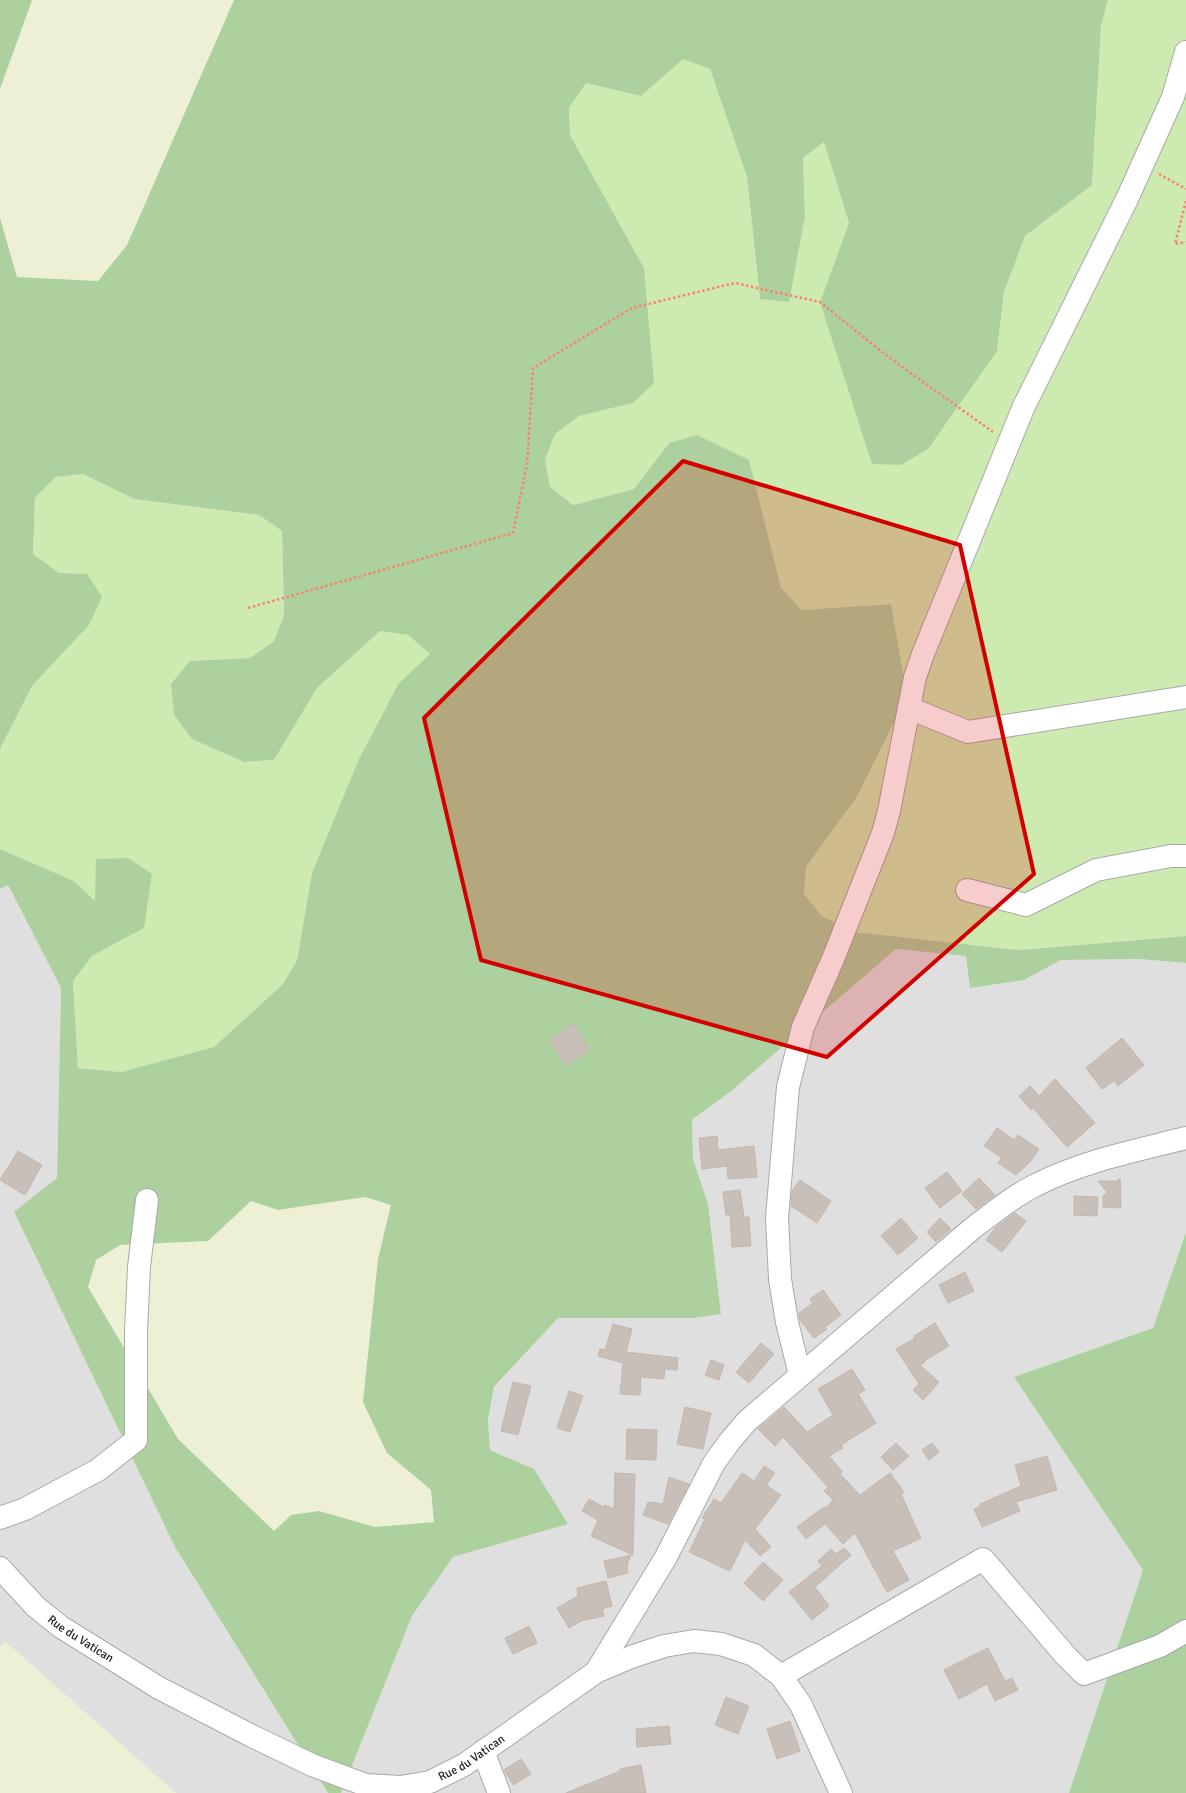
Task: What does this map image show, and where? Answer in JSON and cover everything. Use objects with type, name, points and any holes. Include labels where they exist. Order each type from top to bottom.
[{"type":"street","points":[[800,1375],[787,1322],[780,1279],[777,1218],[788,1087],[803,1027],[833,959],[883,833],[915,677],[923,654],[1008,442],[1142,165],[1173,97],[1186,52]]},
{"type":"street","points":[[909,708],[968,732],[1186,697]]},
{"type":"street","points":[[967,890],[1026,905],[1096,870],[1172,856],[1186,856]]},
{"type":"street","points":[[596,1672],[666,1557],[719,1456],[747,1421],[973,1228],[1011,1200],[1035,1185],[1071,1169],[1186,1138]]},
{"type":"street","points":[[0,1518],[25,1508],[98,1470],[136,1440],[138,1267],[147,1200]]},
{"type":"street","points":[[781,1676],[983,1560],[1064,1655],[1084,1674],[1160,1646],[1186,1631]]},
{"type":"street","name":"Rue du Vatican","points":[[0,1568],[36,1607],[61,1628],[159,1688],[312,1765],[366,1786],[400,1787],[430,1782],[464,1765],[596,1672],[631,1657],[664,1646],[694,1640],[721,1644],[754,1655],[781,1676],[801,1705],[841,1793]]},
{"type":"street","points":[[483,1751],[499,1793]]},
{"type":"path","points":[[1142,165],[1186,189]]},
{"type":"path","points":[[1186,201],[1175,244],[1186,242]]},
{"type":"path","points":[[248,608],[513,533],[527,464],[533,368],[632,308],[735,283],[820,302],[891,360],[1008,442]]},
{"type":"highlighted area","points":[[683,461],[960,545],[1034,874],[827,1057],[481,960],[424,718]]},
{"type":"shaded area","points":[[7,884],[61,987],[57,1178],[14,1213],[175,1547],[328,1793],[176,1793],[5,1642],[0,1646],[0,889]]},
{"type":"shaded area","points":[[896,949],[967,956],[970,988],[1024,980],[1061,960],[1139,959],[1186,963],[1186,1232],[1153,1328],[1014,1377],[1143,1570],[1069,1793],[341,1793],[412,1616],[453,1557],[568,1524],[533,1469],[490,1450],[488,1420],[494,1388],[558,1318],[694,1318],[721,1314],[708,1204],[693,1159],[692,1121],[730,1092]]},
{"type":"green space","points":[[0,0],[32,0],[0,89]]},
{"type":"green space","points":[[32,0],[234,0],[127,245],[98,281],[17,277],[0,218],[0,89]]},
{"type":"green space","points":[[234,0],[1108,0],[1101,26],[1092,185],[1025,236],[1004,292],[997,351],[928,449],[901,465],[872,464],[820,302],[849,223],[824,142],[803,158],[805,216],[789,302],[760,299],[747,177],[710,69],[683,59],[641,96],[586,83],[569,108],[570,135],[644,268],[654,383],[633,403],[579,416],[555,434],[545,460],[550,487],[573,505],[634,489],[669,443],[697,435],[749,460],[781,588],[802,610],[891,604],[907,696],[856,798],[806,867],[804,894],[822,916],[855,932],[1019,950],[1186,936],[1186,963],[1139,959],[1061,960],[1024,980],[970,988],[966,956],[896,949],[730,1092],[692,1120],[693,1159],[708,1204],[721,1314],[694,1318],[558,1318],[494,1387],[488,1420],[490,1450],[534,1469],[568,1524],[453,1557],[412,1616],[341,1793],[328,1793],[175,1547],[14,1212],[57,1178],[61,988],[8,885],[0,889],[0,849],[74,881],[95,901],[96,859],[128,858],[152,874],[144,928],[92,956],[73,981],[78,1068],[121,1072],[214,1047],[283,984],[297,960],[312,873],[359,759],[399,683],[430,654],[408,635],[380,631],[317,688],[274,760],[244,762],[192,739],[174,715],[171,684],[190,661],[250,658],[274,641],[284,615],[282,531],[259,515],[134,499],[83,474],[56,477],[35,498],[33,554],[59,573],[87,574],[102,597],[89,625],[32,686],[0,749],[0,218],[17,277],[98,281],[127,245]],"holes":[[[365,1197],[391,1205],[378,1259],[363,1402],[387,1453],[431,1490],[434,1522],[375,1527],[319,1511],[291,1515],[274,1531],[178,1439],[88,1287],[96,1260],[120,1245],[208,1241],[251,1201],[278,1210]]]},
{"type":"green space","points":[[1108,0],[1186,0],[1186,936],[1019,950],[855,932],[822,916],[804,894],[806,867],[856,798],[891,604],[802,610],[781,588],[749,461],[669,443],[634,489],[573,505],[550,487],[545,460],[555,434],[579,416],[633,403],[644,268],[570,135],[569,108],[586,83],[641,96],[683,58],[710,69],[747,177],[760,299],[805,216],[803,158],[824,142],[849,223],[820,302],[997,351],[1004,292],[1025,236],[1092,185],[1101,26]]},
{"type":"green space","points":[[83,474],[134,499],[259,515],[282,531],[284,615],[274,641],[250,658],[190,661],[174,715],[192,739],[244,762],[274,760],[317,688],[380,631],[408,635],[430,654],[399,683],[312,873],[297,960],[283,984],[214,1047],[121,1072],[78,1068],[73,981],[92,956],[144,928],[95,901],[74,881],[0,849],[0,749],[32,686],[89,625],[87,574],[59,573],[33,554],[35,498],[56,477]]},
{"type":"green space","points":[[365,1197],[392,1205],[378,1259],[387,1453],[431,1490],[434,1522],[375,1527],[319,1511],[291,1515],[274,1531],[178,1439],[87,1287],[96,1260],[120,1245],[208,1241],[251,1201],[278,1210]]},
{"type":"green space","points":[[1186,1232],[1186,1793],[1069,1793],[1143,1570],[1014,1377],[1153,1328]]},
{"type":"green space","points":[[5,1641],[176,1793],[0,1793],[0,1646]]},
{"type":"building","points":[[574,1024],[590,1050],[565,1066],[549,1040]]},
{"type":"building","points":[[1122,1038],[1144,1065],[1118,1086],[1114,1081],[1102,1089],[1086,1068]]},
{"type":"building","points":[[1055,1079],[1095,1123],[1067,1147],[1033,1108],[1031,1110],[1019,1096],[1030,1086],[1039,1096]]},
{"type":"building","points":[[997,1128],[1014,1140],[1018,1135],[1039,1149],[1030,1162],[1016,1175],[998,1163],[1002,1158],[984,1146]]},
{"type":"building","points":[[717,1136],[718,1150],[754,1146],[757,1177],[728,1179],[727,1166],[702,1169],[699,1138]]},
{"type":"building","points":[[18,1151],[42,1165],[25,1195],[0,1180]]},
{"type":"building","points":[[947,1172],[962,1191],[940,1208],[925,1188]]},
{"type":"building","points":[[979,1178],[995,1195],[976,1209],[962,1194]]},
{"type":"building","points":[[1120,1178],[1121,1208],[1103,1207],[1103,1197],[1107,1192],[1098,1181],[1117,1181]]},
{"type":"building","points":[[800,1180],[831,1201],[817,1223],[791,1206],[792,1191]]},
{"type":"building","points":[[740,1190],[744,1217],[749,1217],[751,1246],[732,1247],[730,1215],[726,1215],[723,1192]]},
{"type":"building","points":[[1074,1196],[1098,1197],[1097,1216],[1074,1215]]},
{"type":"building","points":[[1015,1213],[1026,1221],[1002,1252],[986,1240],[996,1227]]},
{"type":"building","points":[[901,1218],[918,1238],[898,1255],[881,1236]]},
{"type":"building","points":[[940,1218],[951,1229],[936,1242],[927,1232]]},
{"type":"building","points":[[965,1272],[974,1291],[948,1303],[939,1285]]},
{"type":"building","points":[[823,1290],[841,1315],[825,1327],[827,1329],[814,1338],[800,1320],[799,1313],[813,1303],[810,1299]]},
{"type":"building","points":[[935,1323],[949,1346],[920,1365],[939,1382],[923,1400],[913,1390],[919,1384],[896,1349]]},
{"type":"building","points":[[613,1324],[632,1329],[626,1352],[678,1358],[677,1370],[665,1369],[664,1379],[641,1377],[640,1395],[620,1394],[623,1363],[598,1356],[600,1349],[605,1350]]},
{"type":"building","points":[[761,1343],[774,1354],[749,1383],[736,1372]]},
{"type":"building","points":[[711,1360],[724,1365],[719,1380],[705,1375]]},
{"type":"building","points":[[852,1369],[865,1390],[858,1394],[876,1423],[841,1445],[843,1448],[829,1456],[842,1471],[840,1474],[860,1495],[890,1473],[904,1492],[901,1494],[921,1538],[893,1551],[909,1580],[887,1592],[855,1533],[843,1544],[825,1524],[806,1539],[797,1527],[824,1507],[826,1508],[833,1500],[824,1491],[828,1487],[783,1437],[775,1446],[758,1429],[784,1407],[807,1432],[833,1415],[818,1389]]},
{"type":"building","points":[[513,1382],[531,1386],[518,1435],[501,1431]]},
{"type":"building","points":[[569,1391],[583,1396],[570,1432],[557,1428]]},
{"type":"building","points":[[685,1407],[711,1413],[703,1449],[677,1444]]},
{"type":"building","points":[[627,1429],[657,1430],[656,1460],[626,1459]]},
{"type":"building","points":[[896,1443],[909,1456],[893,1470],[881,1457]]},
{"type":"building","points":[[932,1443],[939,1452],[929,1460],[922,1450]]},
{"type":"building","points":[[1047,1456],[1057,1490],[1016,1502],[1020,1511],[982,1527],[974,1509],[981,1506],[980,1504],[1021,1486],[1015,1465]]},
{"type":"building","points":[[764,1466],[775,1473],[766,1485],[781,1495],[755,1529],[771,1547],[760,1556],[745,1540],[730,1571],[689,1552],[705,1519],[702,1518],[714,1499],[721,1503],[742,1473],[754,1481]]},
{"type":"building","points":[[615,1473],[635,1474],[633,1555],[591,1536],[598,1520],[582,1511],[589,1499],[604,1507],[605,1505],[614,1509]]},
{"type":"building","points":[[669,1477],[689,1484],[668,1524],[643,1515],[648,1502],[663,1504]]},
{"type":"building","points":[[844,1548],[851,1555],[815,1587],[829,1606],[812,1620],[789,1592],[822,1566],[818,1561],[831,1549],[836,1554]]},
{"type":"building","points":[[631,1555],[627,1565],[628,1573],[608,1578],[604,1561]]},
{"type":"building","points":[[763,1562],[783,1580],[763,1601],[744,1583]]},
{"type":"building","points":[[606,1581],[612,1606],[602,1609],[604,1616],[581,1621],[569,1628],[557,1608],[578,1596],[577,1588]]},
{"type":"building","points":[[529,1626],[537,1643],[513,1654],[505,1638]]},
{"type":"building","points":[[988,1648],[1005,1681],[1012,1678],[1018,1690],[995,1701],[987,1684],[959,1699],[944,1670]]},
{"type":"building","points":[[726,1697],[749,1706],[738,1734],[715,1725]]},
{"type":"building","points":[[790,1721],[800,1751],[777,1759],[767,1729]]},
{"type":"building","points":[[669,1726],[671,1744],[637,1747],[636,1729]]},
{"type":"building","points":[[521,1759],[531,1774],[513,1785],[504,1770]]},
{"type":"building","points":[[641,1765],[646,1793],[566,1793],[620,1771],[620,1769]]}]
